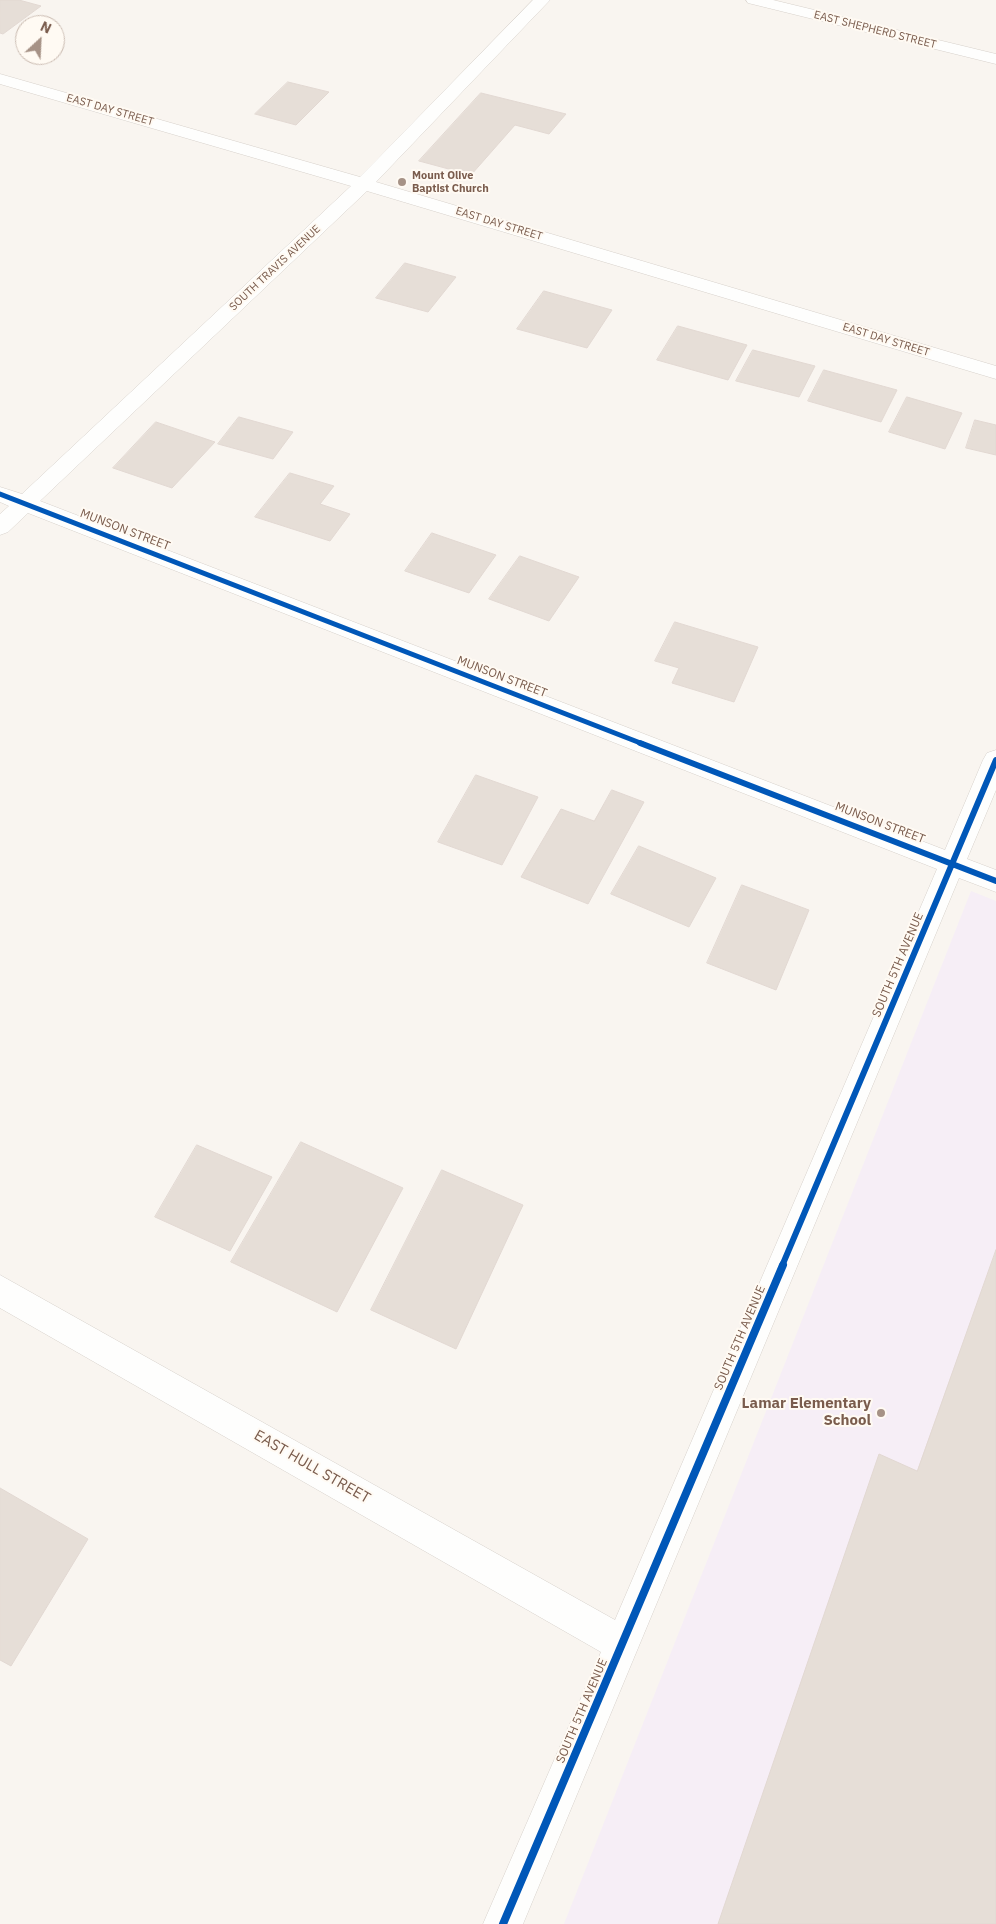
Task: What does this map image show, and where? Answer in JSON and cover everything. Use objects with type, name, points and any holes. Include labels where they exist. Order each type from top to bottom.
[{"type":"street","name":"SOUTH TRAVIS AVENUE","points":[[0,527],[364,184],[542,0]]},
{"type":"street","name":"EAST SHEPHERD STREET","points":[[754,0],[996,59]]},
{"type":"street","name":"EAST DAY STREET","points":[[0,79],[364,184],[996,373]]},
{"type":"street","name":"MUNSON STREET","points":[[0,494],[996,881]]},
{"type":"street","name":"SOUTH 5TH AVENUE","points":[[503,1924],[996,760]]},
{"type":"street","name":"EAST HULL STREET","points":[[0,1291],[623,1644]]},
{"type":"shaded area","name":"Lamar Elementary School","points":[[971,891],[996,901],[996,1924],[564,1924]]},
{"type":"building","points":[[0,0],[19,0],[41,6],[29,15],[15,15],[15,25],[3,34],[0,33]]},
{"type":"building","points":[[288,82],[329,92],[296,125],[255,114]]},
{"type":"building","points":[[481,93],[566,114],[549,134],[515,125],[471,175],[419,161]]},
{"type":"building","points":[[405,263],[456,277],[428,312],[376,298]]},
{"type":"building","points":[[544,291],[612,310],[587,348],[517,329]]},
{"type":"building","points":[[678,326],[747,345],[728,380],[657,360]]},
{"type":"building","points":[[753,350],[815,366],[799,397],[736,381]]},
{"type":"building","points":[[824,370],[897,390],[881,422],[808,401]]},
{"type":"building","points":[[907,397],[962,413],[945,449],[889,432]]},
{"type":"building","points":[[239,417],[293,432],[273,459],[218,444]]},
{"type":"building","points":[[975,420],[996,425],[996,455],[966,448]]},
{"type":"building","points":[[156,422],[215,442],[172,488],[113,468]]},
{"type":"building","points":[[290,473],[334,486],[320,504],[350,514],[330,541],[255,517]]},
{"type":"building","points":[[432,533],[496,555],[469,593],[405,571]]},
{"type":"building","points":[[520,556],[579,577],[549,621],[489,599]]},
{"type":"building","points":[[675,622],[758,647],[734,702],[672,683],[679,668],[655,661]]},
{"type":"building","points":[[476,775],[538,797],[502,865],[438,842]]},
{"type":"building","points":[[612,790],[644,802],[588,904],[521,877],[561,809],[594,821]]},
{"type":"building","points":[[639,846],[716,878],[689,927],[611,894]]},
{"type":"building","points":[[742,885],[809,910],[776,990],[707,963]]},
{"type":"building","points":[[301,1142],[403,1188],[337,1312],[231,1262]]},
{"type":"building","points":[[197,1145],[272,1177],[230,1251],[155,1217]]},
{"type":"building","points":[[442,1170],[523,1205],[456,1349],[371,1310]]},
{"type":"building","points":[[996,1250],[996,1924],[718,1924],[879,1454],[917,1471]]},
{"type":"building","points":[[0,1488],[88,1539],[11,1666],[0,1660]]},
{"type":"cycle path","points":[[0,494],[996,881]]},
{"type":"cycle path","points":[[503,1924],[996,760]]},
{"type":"place","name":"Mount Olive Baptist Church","points":[[402,182]]},
{"type":"place","name":"Lamar Elementary School","points":[[881,1413]]}]
